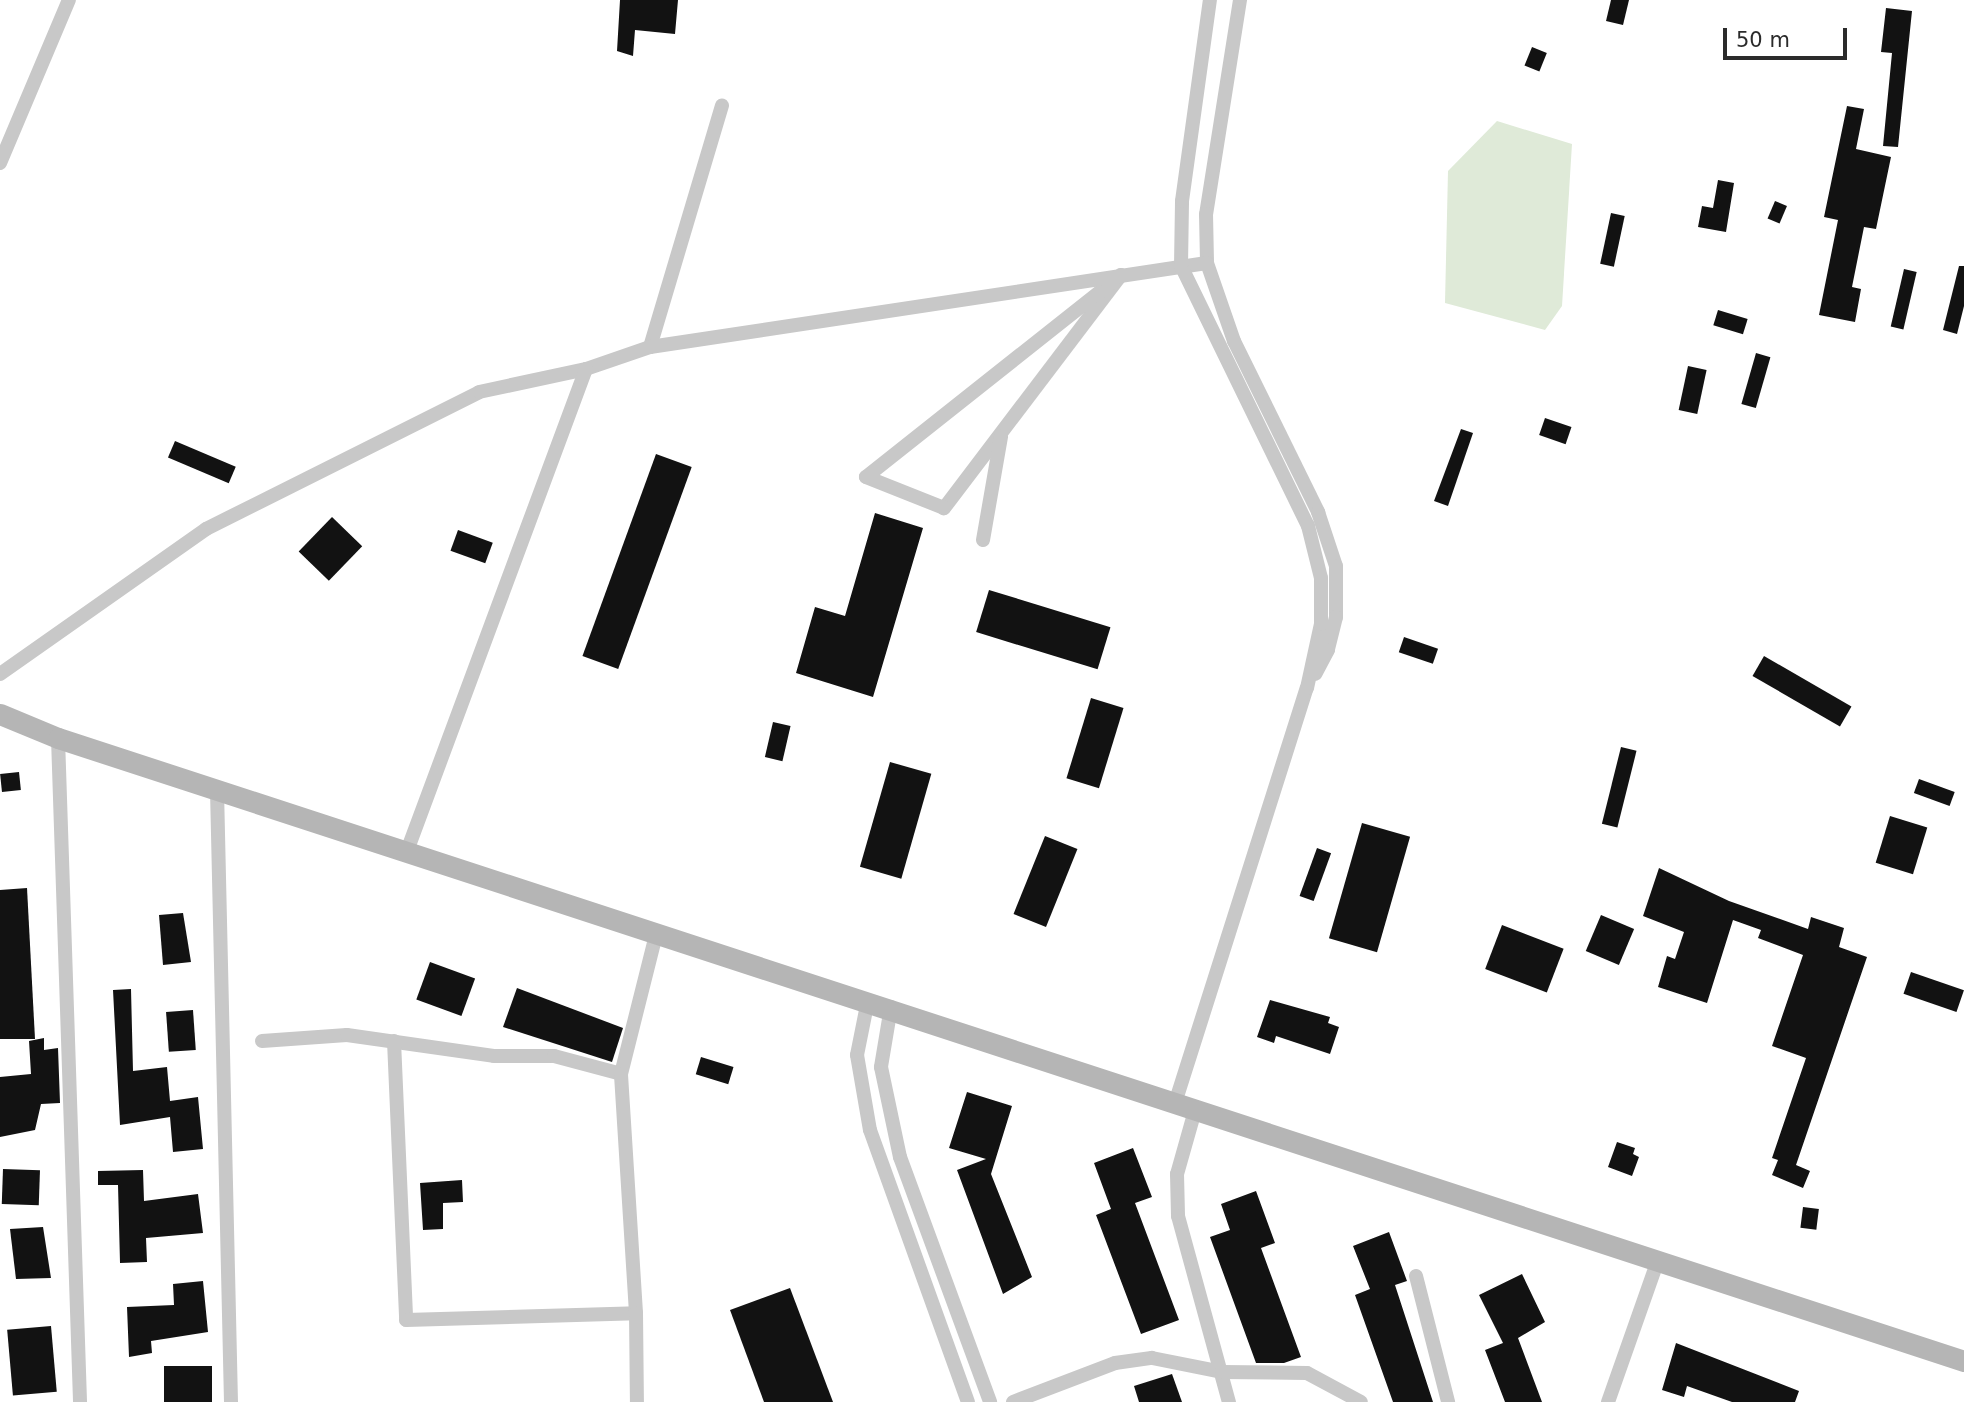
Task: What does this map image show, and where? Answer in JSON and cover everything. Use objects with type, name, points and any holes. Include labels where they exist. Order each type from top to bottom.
[{"type":"main road","points":[[0,713],[58,738],[1176,1100],[1657,1263],[1964,1361]]},
{"type":"street","points":[[0,163],[69,0]]},
{"type":"street","points":[[1176,1100],[1307,688],[1321,624],[1321,578],[1308,526],[1181,266],[1182,201],[1210,0]]},
{"type":"street","points":[[1240,0],[1206,214],[1207,263],[1234,341],[1318,512],[1336,566],[1336,617],[1328,650],[1307,688]]},
{"type":"street","points":[[650,347],[722,106]]},
{"type":"street","points":[[0,674],[206,529],[479,392],[586,369],[650,347],[1207,263]]},
{"type":"street","points":[[1121,275],[944,508],[866,477],[1121,275]]},
{"type":"street","points":[[407,851],[586,369]]},
{"type":"street","points":[[983,540],[1002,432]]},
{"type":"street","points":[[58,738],[80,1402]]},
{"type":"street","points":[[218,790],[231,1402]]},
{"type":"street","points":[[636,1402],[636,1313],[621,1074],[657,931]]},
{"type":"street","points":[[869,1000],[857,1055],[870,1130],[968,1402]]},
{"type":"street","points":[[891,1007],[881,1067],[900,1157],[990,1402]]},
{"type":"street","points":[[262,1041],[347,1035],[494,1056],[555,1056],[621,1074]]},
{"type":"street","points":[[394,1041],[406,1320],[636,1313]]},
{"type":"street","points":[[1196,1107],[1177,1174],[1178,1216],[1229,1402]]},
{"type":"street","points":[[1608,1402],[1657,1263]]},
{"type":"street","points":[[1416,1276],[1448,1402]]},
{"type":"street","points":[[1013,1402],[1115,1363],[1152,1359],[1222,1372],[1307,1373],[1361,1402]]},
{"type":"green space","points":[[1497,121],[1572,144],[1562,306],[1545,330],[1445,303],[1448,171]]},
{"type":"building","points":[[620,0],[678,0],[675,34],[635,30],[633,56],[617,51]]},
{"type":"building","points":[[1611,0],[1629,0],[1623,25],[1606,21]]},
{"type":"building","points":[[1886,8],[1912,11],[1898,147],[1883,146],[1892,53],[1881,52]]},
{"type":"building","points":[[1532,47],[1547,53],[1539,72],[1525,66]]},
{"type":"building","points":[[1847,106],[1864,109],[1856,149],[1891,157],[1876,229],[1864,227],[1852,287],[1861,289],[1855,322],[1819,315],[1838,220],[1824,217]]},
{"type":"building","points":[[1718,180],[1734,183],[1726,232],[1698,227],[1702,206],[1713,208]]},
{"type":"building","points":[[1775,201],[1787,206],[1780,224],[1768,218]]},
{"type":"building","points":[[1611,213],[1625,216],[1614,267],[1600,264]]},
{"type":"building","points":[[1959,266],[1964,266],[1964,306],[1957,334],[1943,330]]},
{"type":"building","points":[[1904,269],[1917,272],[1903,329],[1891,326]]},
{"type":"building","points":[[1718,310],[1748,319],[1743,334],[1713,325]]},
{"type":"building","points":[[1756,353],[1770,357],[1756,408],[1741,404]]},
{"type":"building","points":[[1688,366],[1707,370],[1697,414],[1679,410]]},
{"type":"building","points":[[1545,418],[1571,427],[1566,444],[1539,435]]},
{"type":"building","points":[[1461,429],[1473,433],[1448,506],[1434,501]]},
{"type":"building","points":[[175,441],[236,467],[229,483],[168,458]]},
{"type":"building","points":[[656,454],[692,467],[618,669],[582,656]]},
{"type":"building","points":[[875,513],[923,528],[873,697],[796,673],[815,607],[845,616]]},
{"type":"building","points":[[332,517],[362,546],[329,581],[299,552]]},
{"type":"building","points":[[458,530],[493,543],[485,563],[450,551]]},
{"type":"building","points":[[989,590],[1110,627],[1098,669],[976,632]]},
{"type":"building","points":[[1404,637],[1438,649],[1433,664],[1399,652]]},
{"type":"building","points":[[1764,656],[1851,706],[1840,726],[1752,676]]},
{"type":"building","points":[[1091,698],[1124,708],[1099,788],[1066,778]]},
{"type":"building","points":[[773,722],[791,726],[782,761],[765,757]]},
{"type":"building","points":[[1621,747],[1637,751],[1617,828],[1602,824]]},
{"type":"building","points":[[890,762],[931,774],[901,879],[860,867]]},
{"type":"building","points":[[19,772],[21,790],[2,792],[0,774]]},
{"type":"building","points":[[1919,779],[1955,792],[1950,806],[1914,793]]},
{"type":"building","points":[[1890,816],[1927,827],[1913,874],[1876,863]]},
{"type":"building","points":[[1362,823],[1410,837],[1377,952],[1329,938]]},
{"type":"building","points":[[1045,836],[1077,849],[1046,927],[1014,914]]},
{"type":"building","points":[[1317,848],[1331,853],[1314,901],[1300,896]]},
{"type":"building","points":[[1659,868],[1729,901],[1808,929],[1811,917],[1844,928],[1839,947],[1867,957],[1796,1165],[1810,1171],[1803,1188],[1772,1175],[1778,1160],[1772,1158],[1806,1058],[1772,1046],[1803,955],[1758,938],[1761,930],[1733,920],[1707,1003],[1658,987],[1667,956],[1675,959],[1684,932],[1643,916]]},
{"type":"building","points":[[27,888],[35,1039],[0,1039],[0,890]]},
{"type":"building","points":[[183,913],[191,962],[163,965],[159,915]]},
{"type":"building","points":[[1601,915],[1634,929],[1619,965],[1586,951]]},
{"type":"building","points":[[1502,925],[1564,949],[1547,993],[1485,969]]},
{"type":"building","points":[[430,962],[475,978],[461,1016],[416,1000]]},
{"type":"building","points":[[1911,972],[1964,990],[1956,1012],[1904,994]]},
{"type":"building","points":[[517,988],[623,1028],[612,1062],[503,1027]]},
{"type":"building","points":[[131,989],[133,1071],[167,1067],[170,1101],[198,1097],[203,1149],[173,1152],[170,1117],[120,1125],[113,990]]},
{"type":"building","points":[[1270,1000],[1330,1017],[1328,1023],[1339,1027],[1330,1054],[1276,1036],[1274,1043],[1257,1037]]},
{"type":"building","points":[[193,1010],[196,1050],[169,1052],[166,1012]]},
{"type":"building","points":[[44,1038],[44,1050],[58,1048],[60,1103],[41,1104],[35,1130],[0,1137],[0,1077],[31,1074],[29,1041]]},
{"type":"building","points":[[701,1057],[734,1067],[728,1084],[696,1074]]},
{"type":"building","points":[[967,1092],[1012,1106],[991,1174],[1032,1277],[1003,1294],[957,1170],[986,1159],[949,1148]]},
{"type":"building","points":[[1617,1142],[1635,1148],[1633,1154],[1639,1157],[1632,1176],[1608,1167]]},
{"type":"building","points":[[1133,1148],[1152,1197],[1135,1203],[1179,1320],[1141,1334],[1096,1215],[1111,1209],[1094,1163]]},
{"type":"building","points":[[3,1169],[40,1170],[39,1205],[2,1204]]},
{"type":"building","points":[[143,1170],[144,1201],[198,1194],[203,1233],[146,1238],[147,1262],[120,1263],[118,1185],[98,1185],[98,1171]]},
{"type":"building","points":[[462,1180],[463,1202],[443,1203],[443,1229],[423,1230],[420,1183]]},
{"type":"building","points":[[1256,1191],[1275,1243],[1261,1248],[1301,1357],[1284,1363],[1256,1363],[1210,1237],[1230,1230],[1221,1204]]},
{"type":"building","points":[[1803,1207],[1819,1209],[1816,1230],[1800,1228]]},
{"type":"building","points":[[43,1227],[51,1278],[16,1279],[10,1229]]},
{"type":"building","points":[[1389,1232],[1407,1281],[1395,1285],[1433,1402],[1393,1402],[1355,1295],[1370,1289],[1353,1246]]},
{"type":"building","points":[[1522,1274],[1545,1322],[1518,1338],[1542,1402],[1505,1402],[1485,1350],[1503,1343],[1479,1295]]},
{"type":"building","points":[[203,1281],[208,1332],[151,1341],[152,1353],[129,1357],[127,1307],[174,1305],[173,1284]]},
{"type":"building","points":[[790,1288],[833,1402],[764,1402],[730,1310]]},
{"type":"building","points":[[51,1326],[57,1392],[13,1396],[7,1330]]},
{"type":"building","points":[[1676,1343],[1799,1391],[1795,1402],[1732,1402],[1687,1386],[1684,1397],[1662,1390]]},
{"type":"building","points":[[164,1366],[212,1366],[212,1402],[164,1402]]},
{"type":"building","points":[[1172,1374],[1182,1402],[1139,1402],[1134,1386]]}]
